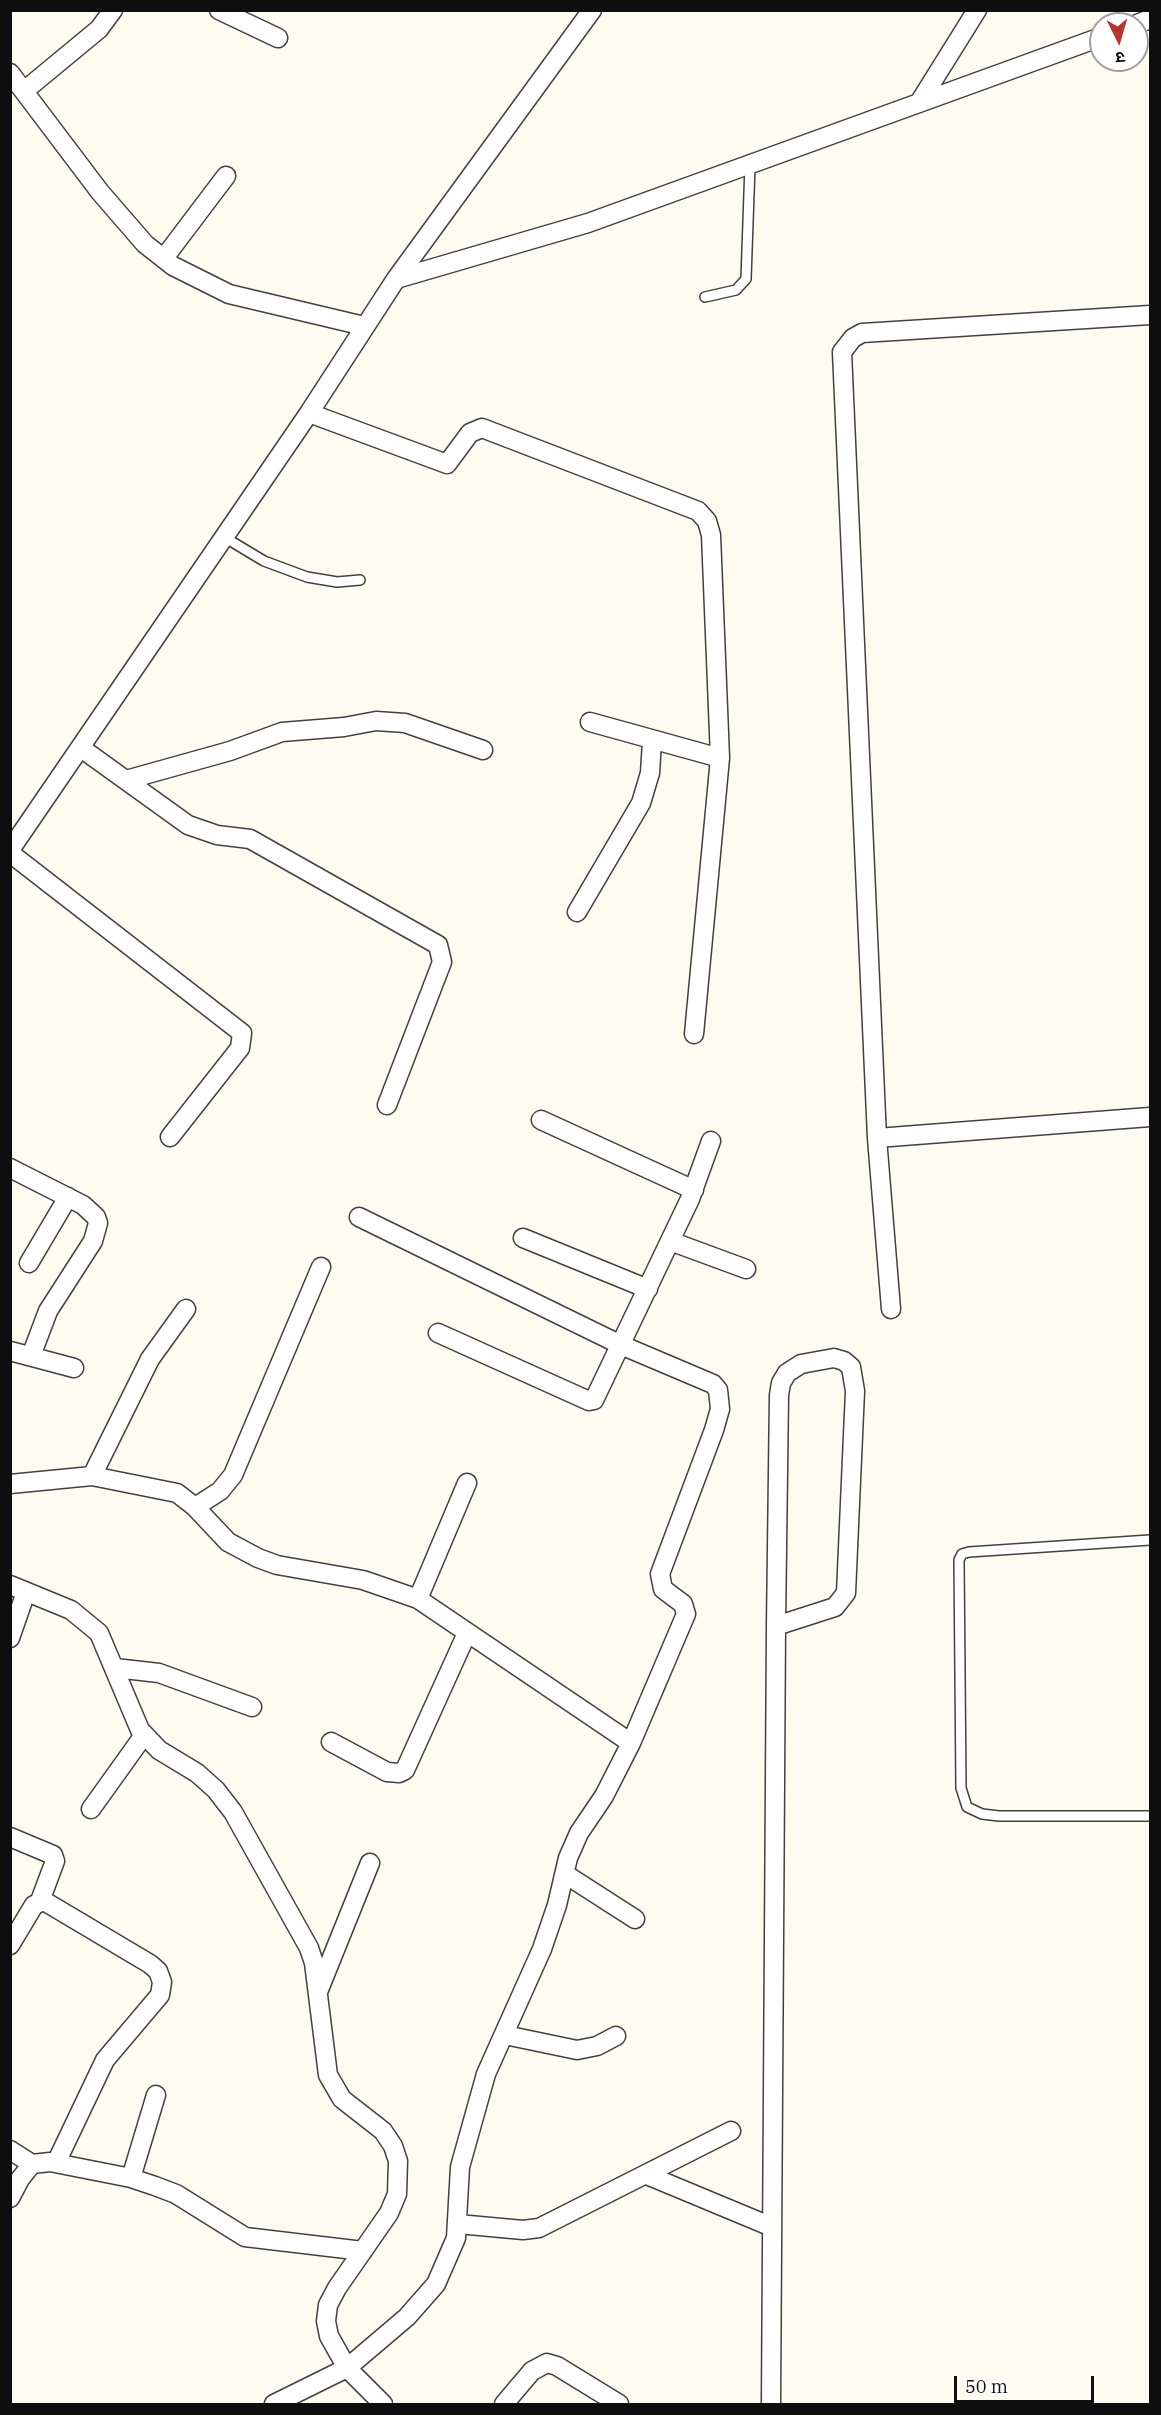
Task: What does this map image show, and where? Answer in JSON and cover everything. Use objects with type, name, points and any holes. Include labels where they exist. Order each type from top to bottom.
[{"type":"street","points":[[24,91],[99,29],[113,10]]},
{"type":"street","points":[[219,10],[278,38]]},
{"type":"street","points":[[170,1137],[240,1048],[242,1033],[10,851],[309,413],[396,279],[592,10]]},
{"type":"street","points":[[920,103],[977,10]]},
{"type":"street","points":[[396,279],[588,223],[1089,41]]},
{"type":"street","points":[[10,73],[100,192],[145,244],[164,258],[201,281],[229,294],[364,326]]},
{"type":"street","points":[[164,258],[226,176]]},
{"type":"street","points":[[891,1310],[877,1138],[842,352],[853,338],[862,333],[1150,315]]},
{"type":"street","points":[[309,413],[447,464],[470,433],[482,428],[703,515],[711,535],[720,758],[694,1034]]},
{"type":"street","points":[[126,780],[230,751],[282,732],[344,727],[376,721],[405,723],[483,750]]},
{"type":"street","points":[[590,722],[720,758]]},
{"type":"street","points":[[577,912],[642,803],[650,773],[652,741]]},
{"type":"street","points":[[81,748],[188,825],[217,835],[250,839],[438,945],[442,963],[387,1105]]},
{"type":"street","points":[[877,1138],[1150,1117]]},
{"type":"street","points":[[541,1120],[694,1190]]},
{"type":"street","points":[[438,1333],[590,1401],[596,1398],[694,1190],[711,1141]]},
{"type":"street","points":[[10,1168],[83,1205],[96,1217],[97,1234],[48,1311],[31,1356]]},
{"type":"street","points":[[29,1263],[68,1197]]},
{"type":"street","points":[[274,2404],[347,2368],[406,2317],[436,2284],[454,2246],[458,2224],[460,2166],[486,2074],[542,1949],[579,1833],[604,1796],[631,1743],[685,1619],[685,1608],[663,1589],[660,1574],[714,1430],[720,1396],[713,1384],[621,1345],[359,1217]]},
{"type":"street","points":[[522,1238],[648,1289]]},
{"type":"street","points":[[670,1241],[746,1269]]},
{"type":"street","points":[[195,1507],[220,1491],[232,1475],[321,1267]]},
{"type":"street","points":[[92,1476],[150,1359],[186,1309]]},
{"type":"street","points":[[10,1351],[75,1368]]},
{"type":"street","points":[[771,2404],[776,1626],[781,1383],[787,1373],[801,1364],[834,1358],[844,1361],[851,1367],[855,1391],[846,1593],[835,1607],[776,1626]]},
{"type":"street","points":[[10,1484],[92,1476],[177,1492],[195,1507],[228,1542],[258,1558],[277,1565],[363,1580],[418,1599],[631,1743]]},
{"type":"street","points":[[418,1599],[467,1483]]},
{"type":"street","points":[[10,1638],[18,1588],[71,1610],[90,1623],[106,1644],[133,1716],[144,1736],[159,1750],[197,1773],[216,1790],[233,1812],[309,1948],[324,2059],[333,2088],[342,2099],[383,2131],[393,2146],[398,2161],[397,2194],[389,2213],[337,2288],[328,2305],[326,2321],[329,2336],[347,2368],[383,2404]]},
{"type":"street","points":[[331,1742],[387,1772],[399,1773],[405,1770],[467,1633]]},
{"type":"street","points":[[115,1668],[159,1673],[252,1707]]},
{"type":"street","points":[[91,1809],[144,1736]]},
{"type":"street","points":[[10,1837],[53,1855],[55,1860],[40,1901],[34,1905],[10,1945]]},
{"type":"street","points":[[317,1994],[370,1863]]},
{"type":"street","points":[[565,1874],[635,1919]]},
{"type":"street","points":[[40,1901],[49,1903],[150,1964],[160,1974],[162,1986],[152,2006],[105,2060],[56,2163]]},
{"type":"street","points":[[505,2035],[577,2050],[597,2046],[616,2036]]},
{"type":"street","points":[[131,2178],[156,2095]]},
{"type":"street","points":[[458,2224],[523,2230],[539,2228],[731,2131]]},
{"type":"street","points":[[10,2150],[32,2164],[56,2163],[131,2178],[176,2194],[245,2237],[282,2243],[363,2250]]},
{"type":"street","points":[[10,2199],[20,2179],[32,2164]]},
{"type":"street","points":[[647,2175],[772,2227]]},
{"type":"street","points":[[504,2404],[532,2371],[547,2363],[557,2366],[619,2404]]},
{"type":"lane","points":[[705,297],[736,290],[746,279],[750,165]]},
{"type":"lane","points":[[224,537],[264,561],[307,578],[337,582],[360,580]]},
{"type":"lane","points":[[1150,1540],[969,1552],[962,1554],[959,1560],[961,1788],[967,1807],[982,1814],[999,1816],[1150,1816]]}]
